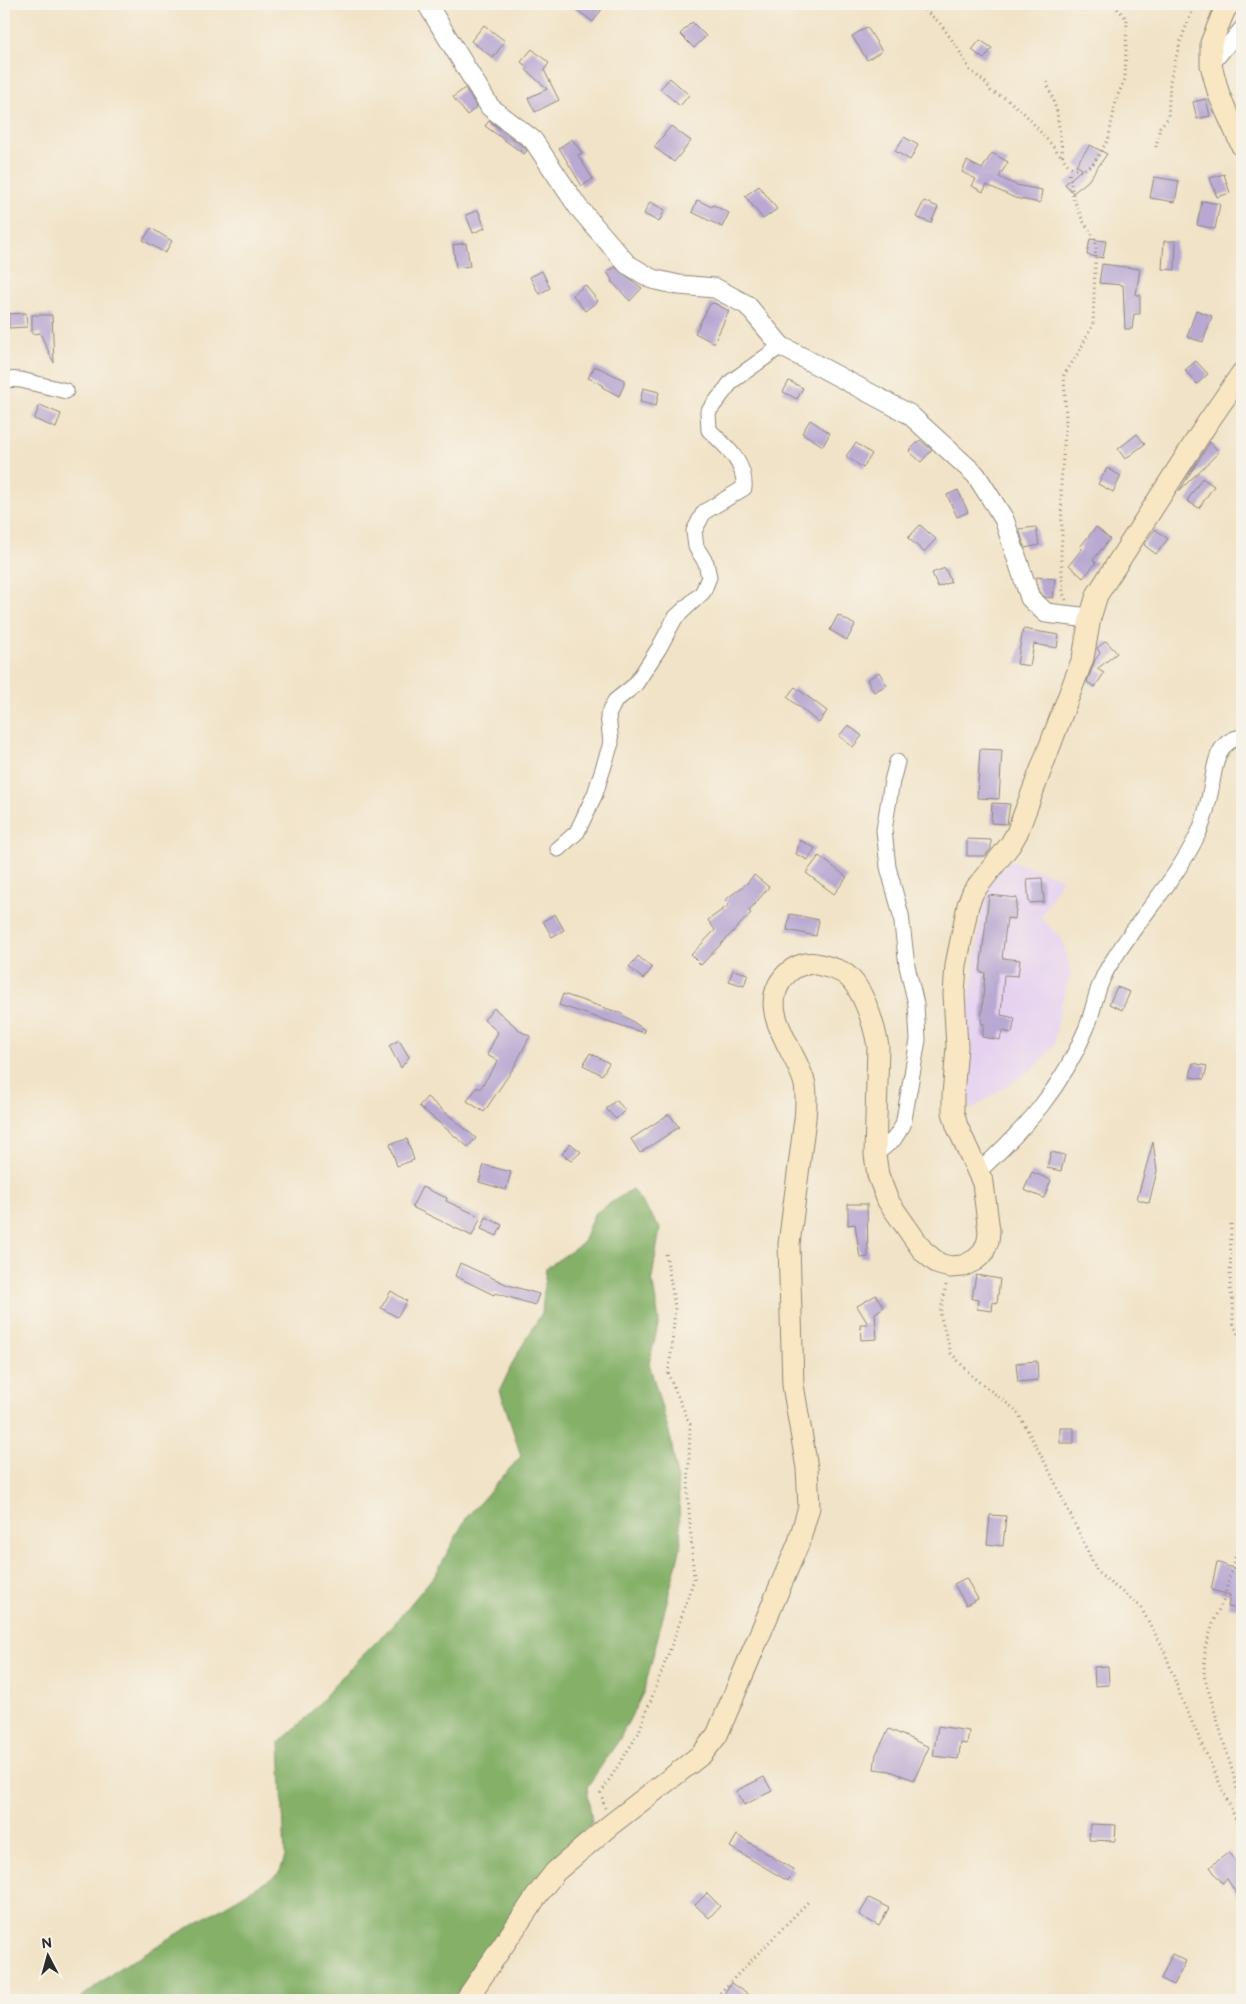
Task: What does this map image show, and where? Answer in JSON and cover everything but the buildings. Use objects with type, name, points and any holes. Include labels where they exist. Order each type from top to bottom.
[{"type":"main road","points":[[1230,4],[1225,8],[1211,43],[1211,65],[1219,95],[1242,146]]},
{"type":"main road","points":[[466,2000],[555,1872],[609,1826],[702,1754],[717,1735],[799,1542],[809,1507],[807,1468],[793,1385],[789,1244],[805,1120],[806,1093],[800,1069],[777,1023],[774,1002],[777,990],[782,980],[792,969],[805,964],[827,966],[842,972],[852,980],[875,1028],[878,1046],[876,1155],[878,1175],[888,1201],[902,1224],[923,1251],[939,1264],[950,1268],[962,1266],[976,1260],[983,1253],[988,1241],[990,1231],[987,1208],[978,1172],[957,1126],[953,1112],[957,1047],[956,965],[966,913],[973,892],[1018,833],[1082,658],[1083,618],[1106,578],[1242,373]]},
{"type":"street","points":[[427,4],[490,107],[534,140],[578,208],[627,264],[652,279],[679,286],[715,288],[747,305],[781,346],[909,414],[976,475],[1004,519],[1030,598],[1046,613],[1083,618]]},
{"type":"street","points":[[1211,65],[1242,28]]},
{"type":"street","points":[[558,848],[577,832],[595,794],[611,743],[608,715],[615,700],[635,685],[676,618],[703,592],[709,578],[706,563],[696,547],[694,531],[704,512],[744,488],[745,476],[737,459],[725,444],[709,430],[708,412],[732,381],[781,346]]},
{"type":"street","points":[[4,380],[21,380],[66,391]]},
{"type":"street","points":[[978,1172],[1000,1152],[1050,1096],[1068,1067],[1087,1026],[1102,980],[1131,934],[1186,856],[1199,832],[1210,796],[1215,762],[1224,746],[1232,739],[1242,738]]},
{"type":"street","points":[[876,1155],[894,1139],[903,1125],[918,1040],[916,1004],[908,966],[901,915],[888,867],[884,830],[897,762]]},
{"type":"path","points":[[917,4],[939,22],[957,47],[970,70],[986,83],[991,91],[1008,100],[1025,114],[1069,166],[1081,171],[1093,164],[1108,140],[1117,97],[1125,79],[1127,19],[1113,4]]},
{"type":"path","points":[[1156,147],[1160,127],[1168,118],[1170,81],[1180,42],[1195,4]]},
{"type":"path","points":[[1048,82],[1057,112],[1063,158]]},
{"type":"path","points":[[1069,166],[1074,200],[1083,221],[1096,240],[1093,324],[1079,352],[1064,375],[1066,418],[1061,483],[1061,567],[1063,593],[1083,618]]},
{"type":"path","points":[[1232,1224],[1230,1288],[1233,1302],[1233,1322],[1242,1345]]},
{"type":"path","points":[[609,1826],[601,1793],[638,1734],[674,1639],[694,1578],[688,1496],[690,1424],[668,1374],[675,1307],[666,1254]]},
{"type":"path","points":[[950,1268],[940,1314],[951,1353],[974,1378],[1017,1412],[1050,1472],[1098,1572],[1140,1606],[1164,1650],[1182,1700],[1242,1833]]},
{"type":"path","points":[[1242,1544],[1236,1554],[1223,1601],[1215,1617],[1205,1648],[1204,1675],[1236,1784],[1242,1828]]},
{"type":"path","points":[[713,2000],[808,1902]]},
{"type":"shaded area","points":[[1009,861],[1062,878],[1041,917],[1063,941],[1071,973],[1061,1005],[1054,1046],[1036,1067],[970,1110],[964,1027],[973,980],[985,884]]},
{"type":"green space","points":[[632,1189],[660,1228],[652,1278],[659,1321],[649,1363],[671,1440],[678,1485],[681,1546],[644,1691],[619,1740],[587,1787],[592,1823],[563,1848],[516,1907],[453,2000],[78,2000],[118,1969],[279,1874],[285,1857],[280,1742],[305,1719],[347,1671],[395,1623],[437,1572],[466,1518],[521,1456],[500,1390],[516,1356],[542,1313],[546,1268],[582,1244],[594,1214]]}]
